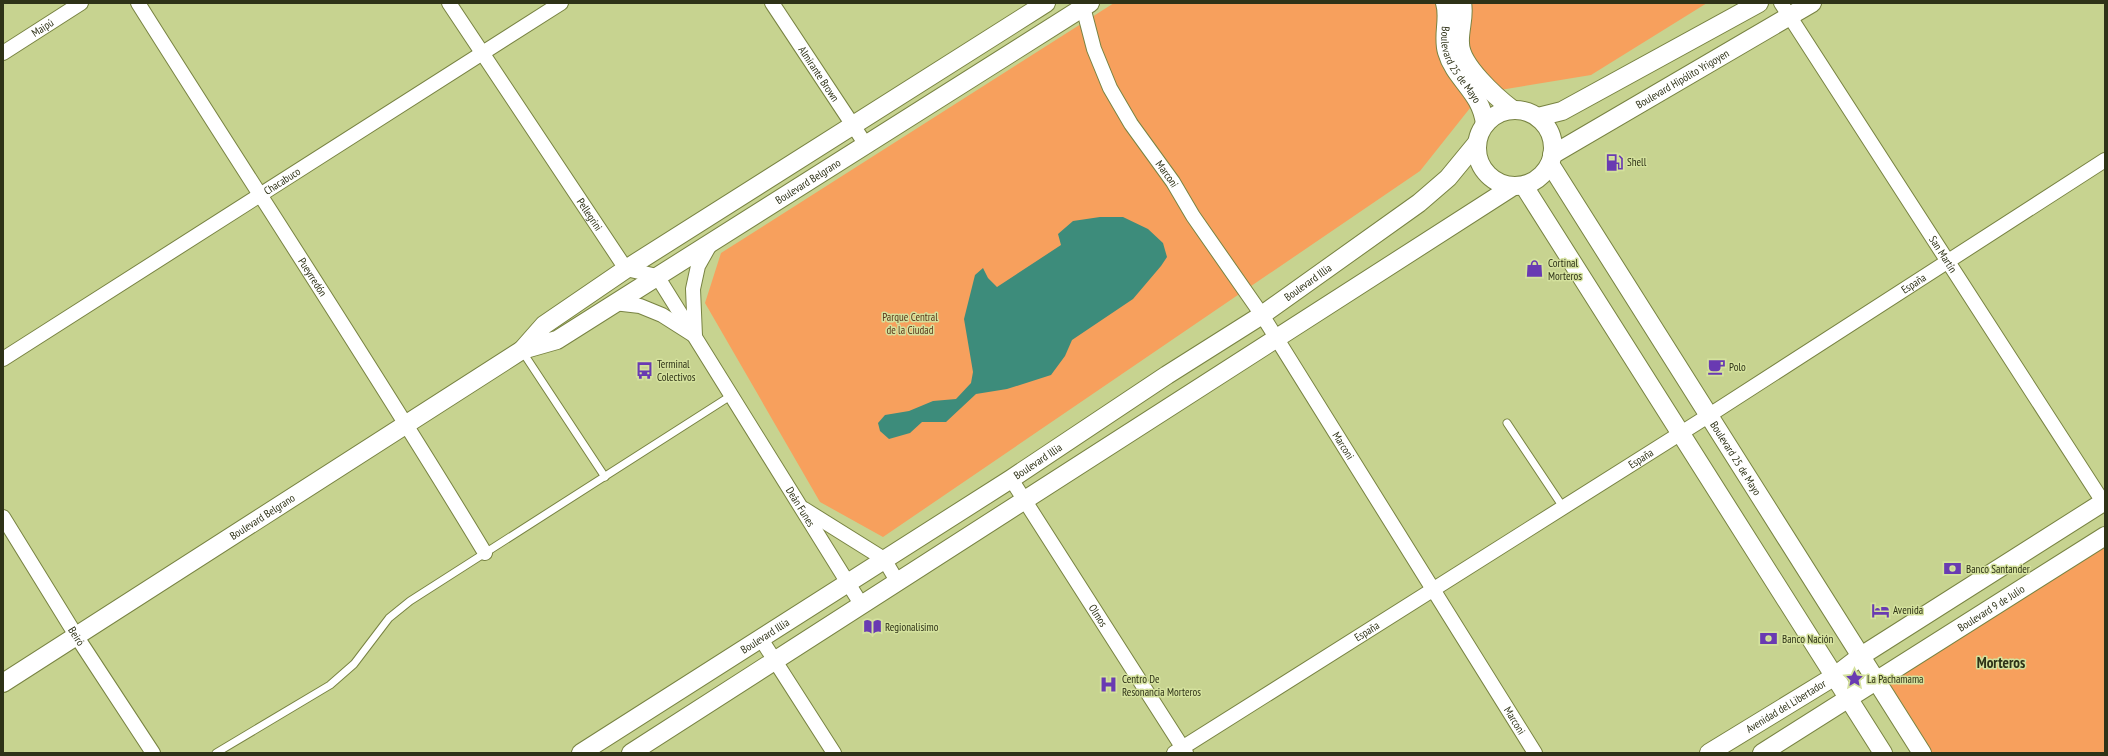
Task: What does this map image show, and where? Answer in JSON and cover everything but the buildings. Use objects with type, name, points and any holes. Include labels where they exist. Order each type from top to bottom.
[{"type":"street","name":"Maipú","points":[[3,53],[81,3]]},
{"type":"street","name":"Pueyrredón","points":[[138,3],[259,195],[408,424],[485,553]]},
{"type":"street","name":"Pellegrini","points":[[450,3],[626,269]]},
{"type":"street","name":"Chacabuco","points":[[3,359],[561,3]]},
{"type":"street","name":"Almirante Brown","points":[[772,3],[866,144]]},
{"type":"street","name":"Boulevard Belgrano","points":[[3,683],[522,350],[544,325],[626,269],[1046,3]]},
{"type":"street","name":"Boulevard 25 de Mayo","points":[[1445,3],[1447,10],[1446,50],[1451,64],[1478,100],[1483,111],[1485,124]]},
{"type":"street","name":"Boulevard 25 de Mayo","points":[[1462,3],[1459,44],[1464,56],[1476,75],[1494,96],[1513,110],[1526,112],[1538,118],[1545,125],[1550,134],[1551,160],[1708,416],[1922,753]]},
{"type":"street","points":[[1538,118],[1562,111],[1758,3]]},
{"type":"street","name":"Boulevard Hipólito Yrigoyen","points":[[1551,160],[1786,10],[1812,3]]},
{"type":"street","name":"Boulevard Belgrano","points":[[522,350],[557,340],[1085,4]]},
{"type":"street","name":"Marconi","points":[[1085,4],[1094,48],[1110,88],[1131,124],[1262,315],[1535,753]]},
{"type":"street","name":"San Martín","points":[[1786,10],[2104,503]]},
{"type":"street","points":[[1513,110],[1503,112],[1485,124],[1476,144],[1477,156],[1482,168],[1490,177],[1500,184],[1518,186]]},
{"type":"street","name":"Boulevard Illia","points":[[581,753],[1011,479],[1262,315],[1419,203],[1448,178],[1476,144]]},
{"type":"street","points":[[631,753],[1275,337],[1518,186],[1535,181],[1543,174],[1551,160]]},
{"type":"street","name":"España","points":[[1181,751],[1708,416],[2105,160]]},
{"type":"street","points":[[1518,186],[1680,433],[1883,753]]},
{"type":"street","points":[[695,336],[693,289],[698,266],[712,241]]},
{"type":"street","points":[[626,269],[657,276],[732,396]]},
{"type":"street","points":[[614,303],[640,306],[662,315],[695,336]]},
{"type":"street","name":"Deán Funes","points":[[732,396],[861,604]]},
{"type":"street","name":"Olmos","points":[[1011,479],[1181,751]]},
{"type":"street","points":[[1861,656],[2104,503]]},
{"type":"street","points":[[800,507],[884,559],[897,581]]},
{"type":"street","name":"Beiró","points":[[3,517],[77,636],[153,753]]},
{"type":"street","name":"Boulevard 9 de Julio","points":[[1876,681],[2105,536]]},
{"type":"street","points":[[761,639],[776,660],[834,753]]},
{"type":"street","name":"Avenidad del Libertador","points":[[1709,753],[1835,676],[1861,656]]},
{"type":"street","points":[[1762,753],[1876,681]]},
{"type":"lane","points":[[522,350],[605,477]]},
{"type":"lane","points":[[216,753],[330,685],[354,664],[389,618],[410,601],[732,396]]},
{"type":"lane","points":[[1507,423],[1564,507]]},
{"type":"green space","name":"Parque Central de la Ciudad","points":[[1114,3],[1707,3],[1591,75],[1482,93],[1420,171],[883,537],[820,502],[705,303],[721,253]]},
{"type":"green space","points":[[2105,536],[2105,753],[1922,753],[1876,681]]},
{"type":"water","points":[[1100,217],[1123,217],[1148,229],[1163,243],[1167,257],[1133,299],[1072,340],[1065,356],[1051,375],[1007,389],[976,394],[946,422],[922,422],[910,433],[889,439],[880,431],[878,423],[885,415],[909,411],[933,401],[956,399],[971,383],[973,372],[964,319],[975,275],[983,268],[988,278],[997,287],[1061,245],[1058,234],[1073,221]]},
{"type":"place","name":"Shell","points":[[1614,162]]},
{"type":"place","name":"Cortinal Morteros","points":[[1535,269]]},
{"type":"place","name":"Polo","points":[[1716,367]]},
{"type":"place","name":"Terminal Colectivos","points":[[644,370]]},
{"type":"place","name":"Banco Santander","points":[[1953,569]]},
{"type":"place","name":"Avenida","points":[[1880,610]]},
{"type":"place","name":"Regionalisimo","points":[[872,627]]},
{"type":"place","name":"Banco Nación","points":[[1769,639]]},
{"type":"place","name":"La Pachamama","points":[[1854,679]]},
{"type":"place","name":"Centro De Resonancia Morteros","points":[[1109,685]]},
{"type":"district","name":"Morteros","points":[[2001,663]]}]
